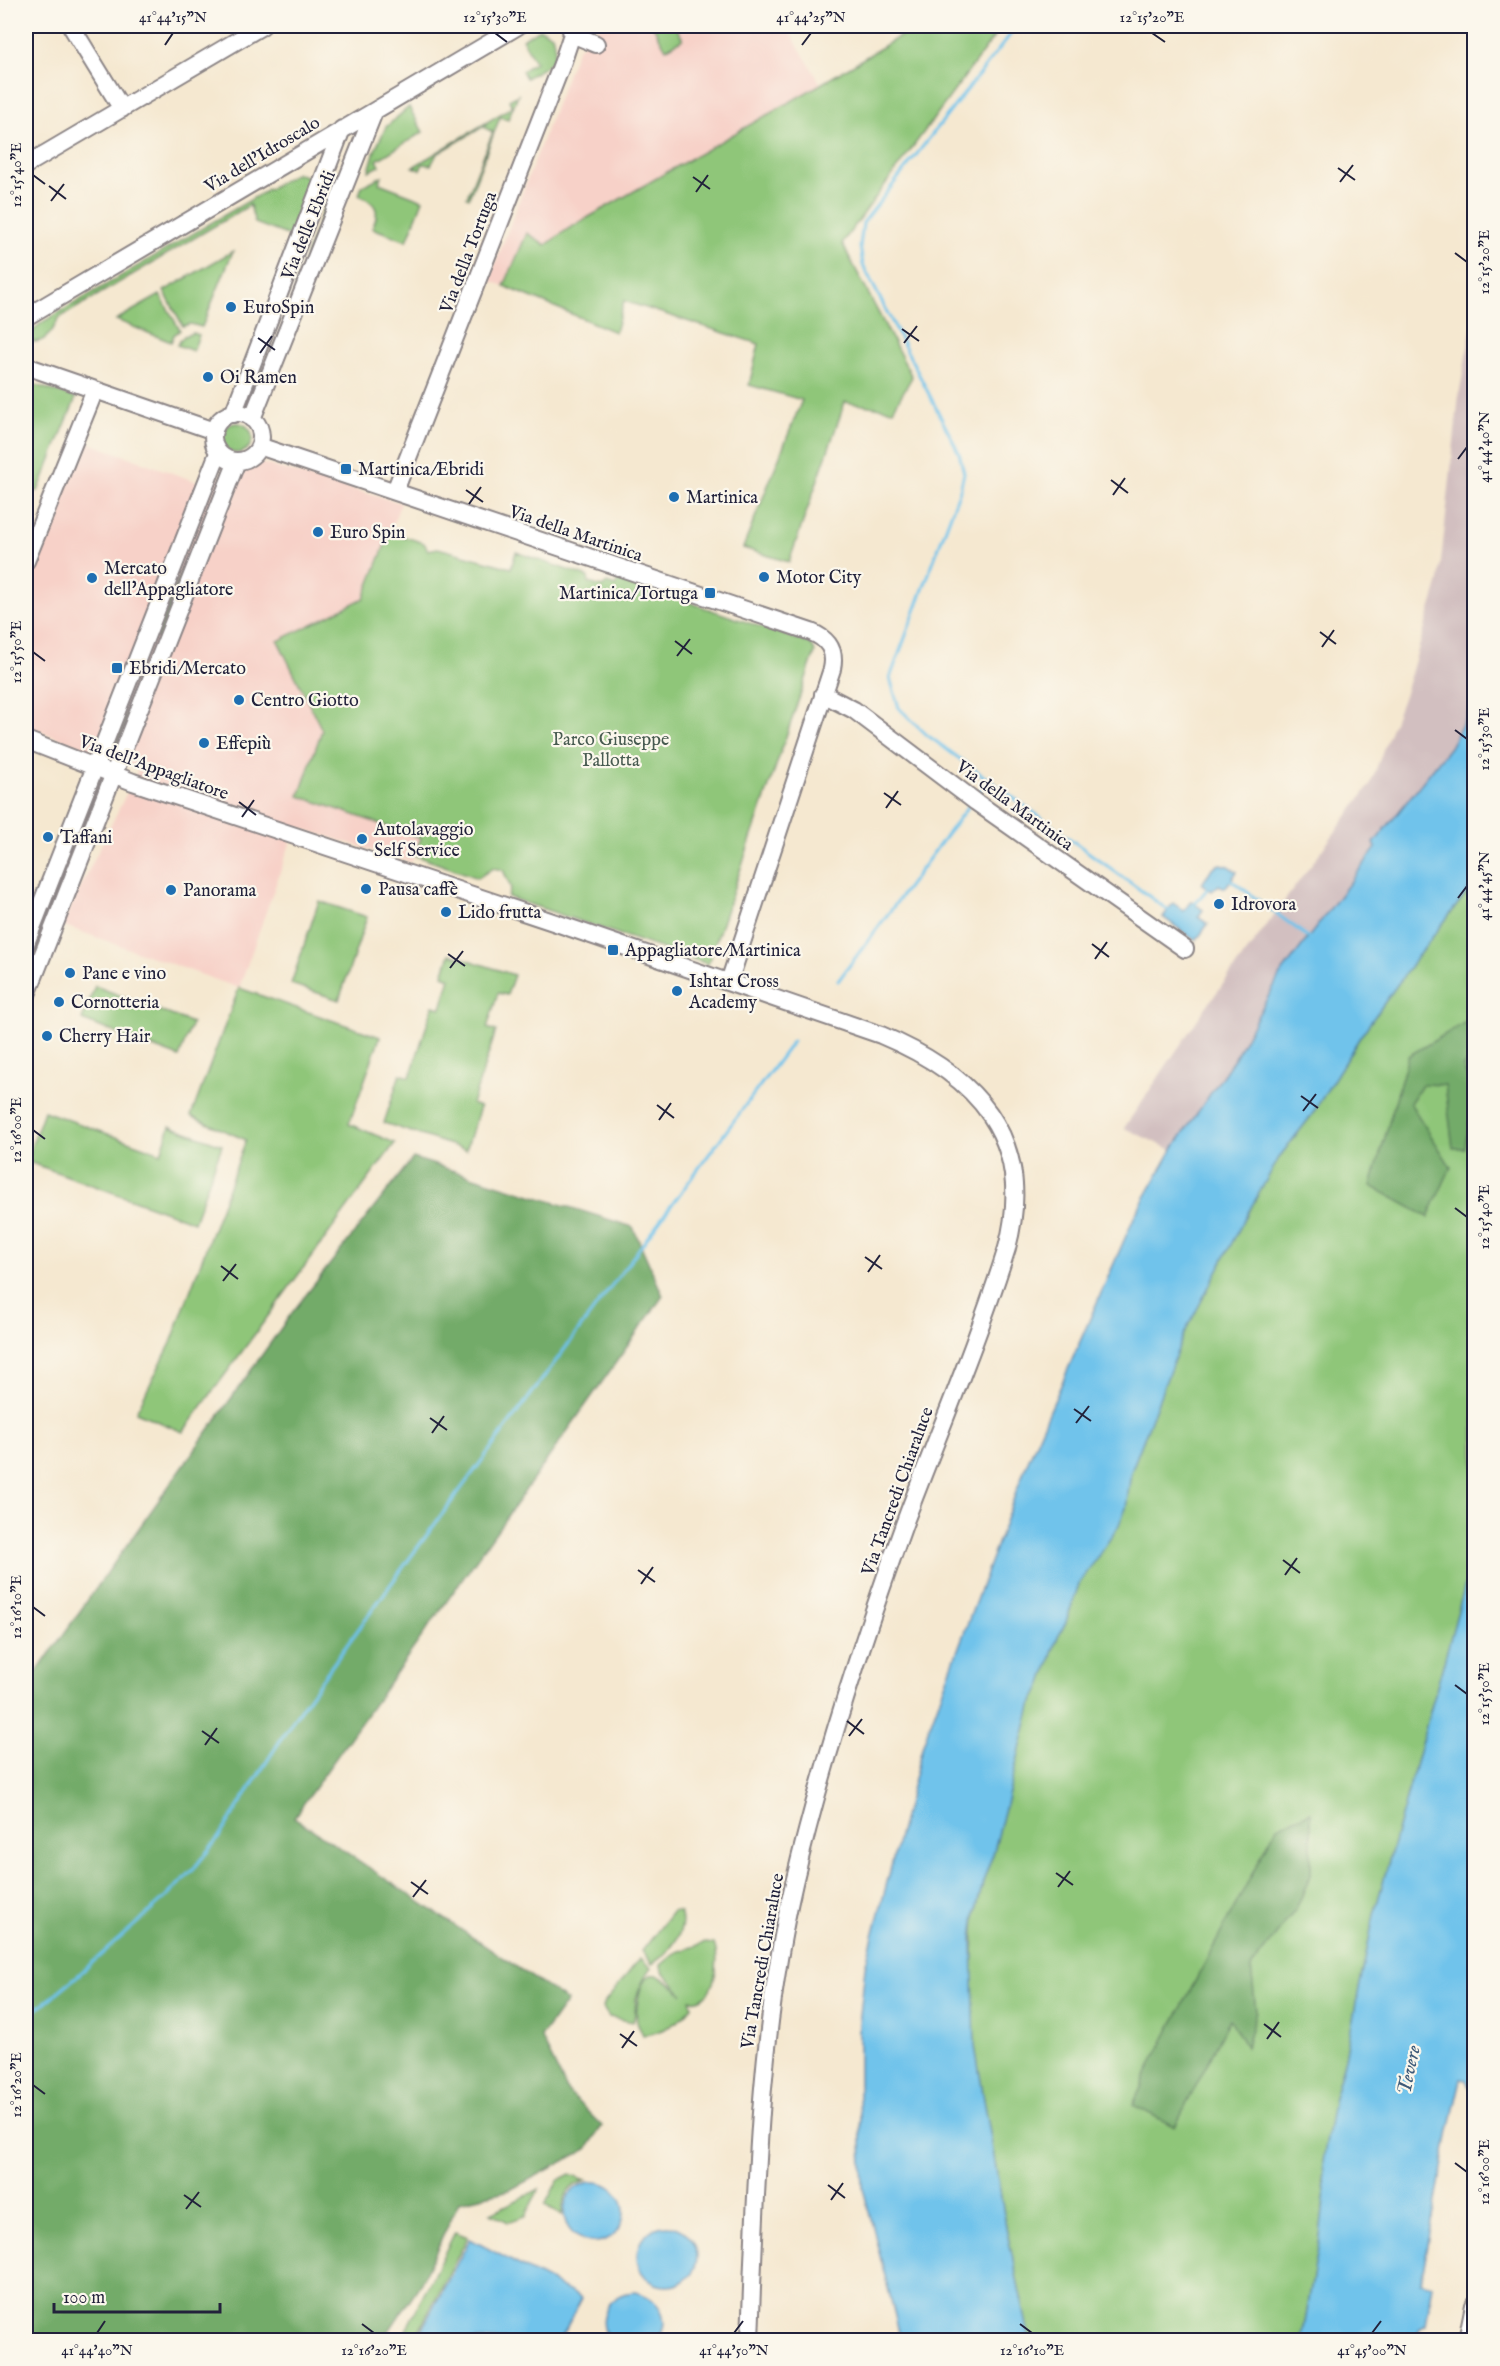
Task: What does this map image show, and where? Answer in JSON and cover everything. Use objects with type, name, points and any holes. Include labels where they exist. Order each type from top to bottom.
[{"type":"street","points":[[71,26],[122,109]]},
{"type":"street","points":[[26,165],[262,26]]},
{"type":"street","name":"Via dell'Idroscalo","points":[[26,317],[518,26]]},
{"type":"street","points":[[571,30],[596,44]]},
{"type":"street","name":"Via della Tortuga","points":[[395,491],[571,30]]},
{"type":"street","name":"Via delle Ebridi","points":[[252,419],[374,112]]},
{"type":"street","name":"Via delle Ebridi","points":[[233,414],[342,129]]},
{"type":"street","points":[[320,188],[341,195]]},
{"type":"street","points":[[277,300],[297,307]]},
{"type":"street","points":[[26,366],[214,431]]},
{"type":"street","points":[[26,561],[95,390]]},
{"type":"street","points":[[233,414],[243,414],[252,419],[260,434],[259,446],[250,457],[237,461],[227,459],[218,453],[213,443],[214,431],[221,420],[233,414]]},
{"type":"street","name":"Via della Martinica","points":[[259,446],[820,636],[829,644],[833,656],[832,669],[729,982]]},
{"type":"street","points":[[26,943],[218,453]]},
{"type":"street","points":[[27,988],[237,461]]},
{"type":"street","points":[[182,544],[201,551]]},
{"type":"street","points":[[141,646],[160,653]]},
{"type":"street","name":"Via della Martinica","points":[[823,694],[850,706],[972,799],[1185,949]]},
{"type":"street","name":"Via dell'Appagliatore","points":[[26,740],[113,774],[266,828],[577,930]]},
{"type":"street","name":"Via Tancredi Chiaraluce","points":[[577,930],[881,1035],[921,1053],[940,1064],[971,1090],[991,1115],[1008,1151],[1012,1166],[1015,1192],[1013,1223],[1004,1257],[863,1643],[817,1794],[792,1893],[774,1985],[761,2099],[750,2340]]},
{"type":"street","points":[[1467,2340],[1474,2306]]},
{"type":"shaded area","points":[[600,26],[786,26],[821,84],[568,229],[546,245],[527,233],[504,286],[489,280],[577,50]]},
{"type":"shaded area","points":[[1474,315],[1474,702],[1450,747],[1280,975],[1234,1059],[1172,1150],[1124,1128],[1206,1007],[1370,785],[1405,693],[1439,581],[1459,395]]},
{"type":"shaded area","points":[[84,441],[200,483],[256,468],[261,463],[401,503],[363,599],[278,641],[322,730],[299,796],[421,838],[411,862],[296,827],[239,988],[62,925],[139,768],[26,726],[26,588]]},
{"type":"green space","points":[[653,26],[675,26],[683,39],[666,49]]},
{"type":"green space","points":[[917,26],[1002,26],[842,243],[912,377],[893,410],[845,402],[789,562],[743,548],[802,400],[749,385],[759,344],[624,301],[615,332],[504,286],[527,233],[546,245],[568,229],[821,84]]},
{"type":"green space","points":[[540,29],[552,35],[554,57],[546,66],[526,78],[522,71],[535,62],[522,39]]},
{"type":"green space","points":[[518,95],[508,119],[500,117],[469,198],[467,197],[493,132],[485,128],[486,125],[437,154],[431,165],[423,164],[420,170],[413,167],[512,107],[509,100]]},
{"type":"green space","points":[[409,107],[423,132],[377,160],[380,166],[369,171],[375,150],[386,127]]},
{"type":"green space","points":[[296,173],[309,177],[310,187],[292,237],[255,223],[250,205],[59,318],[46,338],[32,342],[29,335],[41,323]]},
{"type":"green space","points":[[382,176],[379,183],[423,200],[407,241],[372,228],[376,217],[375,208],[373,204],[359,195],[362,186]]},
{"type":"green space","points":[[325,205],[330,207],[297,288],[294,287]]},
{"type":"green space","points":[[233,251],[202,327],[190,324],[183,326],[164,291]]},
{"type":"green space","points":[[160,295],[180,330],[171,342],[116,320]]},
{"type":"green space","points":[[193,333],[199,335],[193,351],[177,345],[184,336]]},
{"type":"green space","points":[[26,382],[76,398],[38,491],[26,492]]},
{"type":"green space","points":[[237,423],[248,427],[252,438],[248,449],[237,453],[226,449],[222,438],[226,427]]},
{"type":"green space","name":"Parco Giuseppe Pallotta","points":[[390,532],[424,543],[428,550],[438,548],[511,568],[516,552],[588,577],[589,583],[602,587],[607,583],[616,586],[618,578],[811,644],[815,652],[708,964],[508,897],[511,888],[503,870],[493,868],[478,878],[414,855],[421,838],[299,796],[322,730],[278,641],[364,598]]},
{"type":"green space","points":[[183,567],[187,567],[159,639],[157,639],[156,635]]},
{"type":"green space","points":[[143,671],[147,673],[120,745],[114,742]]},
{"type":"green space","points":[[1474,883],[1474,1553],[1374,1915],[1345,2059],[1333,2102],[1323,2177],[1325,2191],[1320,2237],[1302,2340],[1030,2340],[1007,2232],[975,2047],[972,1973],[975,1914],[994,1851],[1031,1706],[1042,1684],[1079,1584],[1118,1527],[1126,1508],[1131,1472],[1183,1336],[1246,1216],[1280,1156],[1311,1116],[1360,1037]]},
{"type":"green space","points":[[319,901],[367,917],[339,1000],[291,984]]},
{"type":"green space","points":[[450,954],[514,975],[507,995],[498,993],[487,1028],[496,1031],[472,1104],[480,1107],[466,1150],[384,1123],[400,1074],[410,1077],[433,1006],[441,1008],[450,978],[443,975]]},
{"type":"green space","points":[[95,986],[192,1023],[179,1057],[82,1020]]},
{"type":"green space","points":[[239,988],[380,1037],[349,1124],[395,1143],[183,1432],[136,1412],[171,1343],[246,1140],[191,1116]]},
{"type":"green space","points":[[1474,1017],[1474,1057],[1463,1066],[1474,1095],[1465,1148],[1453,1148],[1445,1085],[1423,1084],[1410,1103],[1451,1167],[1428,1217],[1371,1186],[1408,1056]]},
{"type":"green space","points":[[44,1111],[161,1153],[170,1126],[222,1145],[194,1222],[26,1161]]},
{"type":"green space","points":[[413,1158],[633,1227],[663,1296],[294,1817],[567,2001],[541,2037],[568,2092],[602,2126],[587,2149],[510,2190],[459,2202],[421,2283],[383,2340],[26,2340],[26,1687],[291,1314]]},
{"type":"green space","points":[[1311,1812],[1311,1875],[1296,1909],[1251,1967],[1256,2011],[1246,2047],[1230,2019],[1175,2127],[1133,2105],[1154,2059],[1277,1827]]},
{"type":"green space","points":[[673,1911],[680,1912],[682,1920],[679,1935],[670,1948],[652,1964],[642,1951]]},
{"type":"green space","points":[[704,1943],[714,1944],[716,1951],[716,1970],[710,1989],[698,2000],[690,2000],[692,2006],[677,2022],[664,2029],[643,2035],[637,2022],[639,1993],[642,1985],[650,1975],[656,1975],[683,1994],[662,1971],[661,1965],[677,1952]]},
{"type":"green space","points":[[640,1958],[651,1968],[637,1995],[633,2022],[609,2017],[603,2008],[605,2002]]},
{"type":"green space","points":[[570,2174],[586,2180],[575,2185],[568,2193],[563,2203],[562,2215],[545,2205],[558,2180]]},
{"type":"green space","points":[[539,2189],[525,2216],[508,2222],[491,2213]]},
{"type":"green space","points":[[455,2232],[468,2237],[414,2340],[401,2340]]},
{"type":"water","points":[[1474,702],[1474,883],[1360,1037],[1311,1116],[1280,1156],[1183,1336],[1131,1472],[1126,1508],[1118,1527],[1079,1584],[1042,1684],[1031,1706],[994,1851],[983,1882],[975,1914],[972,1940],[975,2047],[1007,2232],[1030,2340],[901,2340],[863,2188],[859,2025],[865,1967],[923,1744],[1025,1468],[1135,1215],[1172,1150],[1234,1059],[1280,975],[1376,848],[1374,843],[1450,747]]},
{"type":"water","points":[[1220,864],[1237,872],[1225,888],[1219,885],[1212,891],[1202,884],[1212,868]]},
{"type":"water","points":[[1191,901],[1203,910],[1198,917],[1208,924],[1196,941],[1163,917],[1173,903],[1184,911]]},
{"type":"water","name":"Tevere","points":[[1474,1553],[1474,2026],[1472,2036],[1474,2036],[1474,2098],[1466,2080],[1461,2079],[1449,2130],[1421,2282],[1433,2285],[1426,2325],[1419,2329],[1418,2340],[1302,2340],[1320,2237],[1325,2191],[1323,2161],[1333,2102],[1345,2058],[1374,1915]]},
{"type":"water","points":[[588,2182],[600,2182],[611,2187],[619,2195],[624,2212],[622,2224],[611,2237],[600,2242],[588,2242],[577,2237],[569,2229],[564,2218],[564,2206],[569,2195],[577,2187]]},
{"type":"water","points":[[661,2226],[673,2226],[684,2231],[692,2239],[697,2256],[695,2268],[684,2281],[673,2286],[661,2286],[650,2281],[642,2273],[637,2262],[637,2250],[642,2239],[650,2231]]},
{"type":"water","points":[[470,2239],[582,2298],[560,2340],[416,2340]]},
{"type":"water","points":[[635,2292],[650,2299],[661,2310],[664,2325],[662,2332],[657,2340],[609,2340],[604,2323],[607,2308],[618,2297]]},
{"type":"waterway","points":[[1017,26],[863,223],[860,246],[863,265],[959,453],[964,473],[960,490],[890,678],[899,708],[927,735],[1168,910]]},
{"type":"waterway","points":[[977,795],[988,779]]},
{"type":"waterway","points":[[838,981],[969,805]]},
{"type":"waterway","points":[[1231,880],[1274,912]]},
{"type":"waterway","points":[[1195,904],[1208,888]]},
{"type":"waterway","points":[[1277,914],[1312,940]]},
{"type":"waterway","points":[[26,2018],[164,1899],[191,1872],[219,1837],[297,1714],[793,1041]]},
{"type":"place","name":"EuroSpin","points":[[231,307]]},
{"type":"place","name":"Oi Ramen","points":[[208,377]]},
{"type":"place","name":"Martinica/Ebridi","points":[[346,469]]},
{"type":"place","name":"Martinica","points":[[674,497]]},
{"type":"place","name":"Euro Spin","points":[[318,532]]},
{"type":"place","name":"Motor City","points":[[764,577]]},
{"type":"place","name":"Mercato dell'Appagliatore","points":[[92,578]]},
{"type":"place","name":"Martinica/Tortuga","points":[[710,593]]},
{"type":"place","name":"Ebridi/Mercato","points":[[117,668]]},
{"type":"place","name":"Centro Giotto","points":[[239,700]]},
{"type":"place","name":"Effepiù","points":[[204,743]]},
{"type":"place","name":"Taffani","points":[[48,837]]},
{"type":"place","name":"Autolavaggio Self Service","points":[[362,839]]},
{"type":"place","name":"Pausa caffè","points":[[366,889]]},
{"type":"place","name":"Panorama","points":[[171,890]]},
{"type":"place","name":"Idrovora","points":[[1219,904]]},
{"type":"place","name":"Lido frutta","points":[[446,912]]},
{"type":"place","name":"Appagliatore/Martinica","points":[[613,950]]},
{"type":"place","name":"Pane e vino","points":[[70,973]]},
{"type":"place","name":"Ishtar Cross Academy","points":[[677,991]]},
{"type":"place","name":"Cornotteria","points":[[59,1002]]},
{"type":"place","name":"Cherry Hair","points":[[47,1036]]}]
